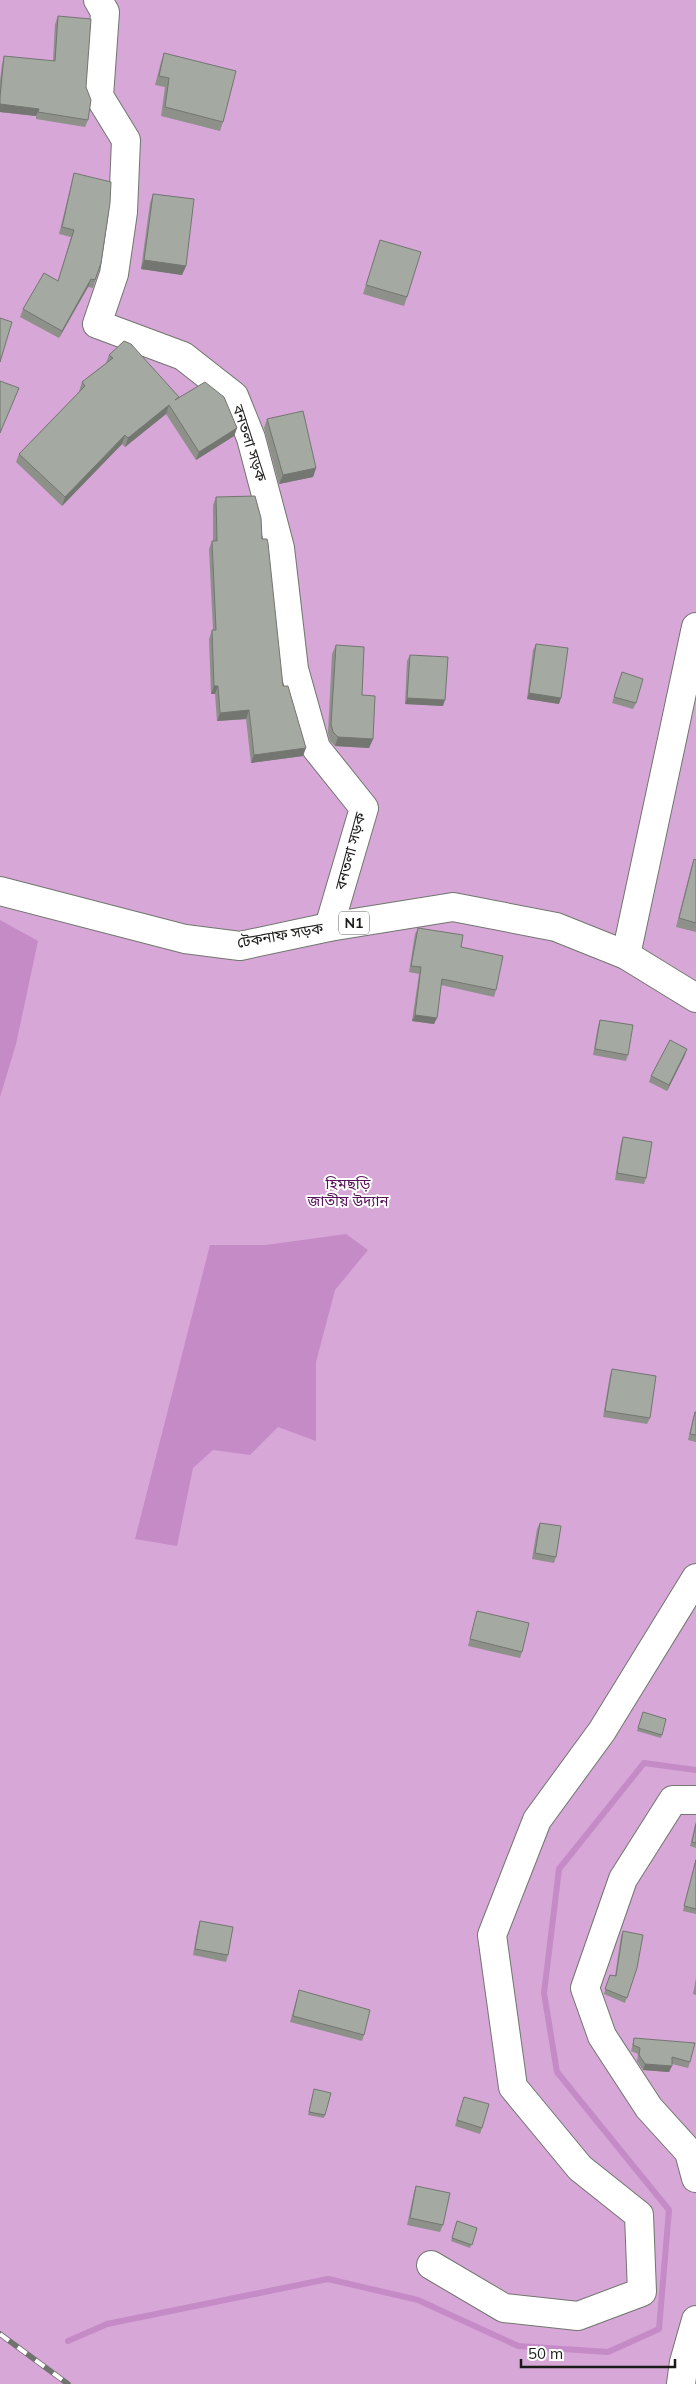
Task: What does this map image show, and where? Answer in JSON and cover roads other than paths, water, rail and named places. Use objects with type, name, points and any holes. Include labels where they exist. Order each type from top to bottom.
[{"type":"main road","name":"বনতলা সড়ক","points":[[98,0],[105,12],[99,96],[126,140],[123,212],[114,274],[97,324],[182,356],[234,396],[252,438],[280,548],[294,669],[316,748],[364,808],[329,927]]},
{"type":"main road","points":[[626,955],[696,627]]},
{"type":"main road","name":"টেকনাফ সড়ক","points":[[0,891],[184,939],[240,946],[329,927],[453,908],[556,927],[626,955],[696,998]]},
{"type":"main road","points":[[431,2265],[504,2308],[578,2316],[642,2292],[639,2215],[580,2168],[513,2087],[492,1936],[537,1820],[602,1731],[696,1578]]},
{"type":"main road","points":[[696,1800],[673,1800],[623,1879],[585,1988],[602,2036],[649,2108],[689,2152],[696,2178]]},
{"type":"main road","points":[[681,2384],[684,2362],[696,2320]]},
{"type":"waterway","points":[[68,2341],[107,2324],[328,2279],[418,2300],[518,2346],[608,2352],[659,2329],[669,2210],[557,2072],[544,1993],[559,1869],[644,1763],[696,1770]]},
{"type":"railway","points":[[0,2334],[68,2384]]},
{"type":"park label","name":"হিমছড়ি জাতীয় উদ্যান","points":[[348,1192]]}]
